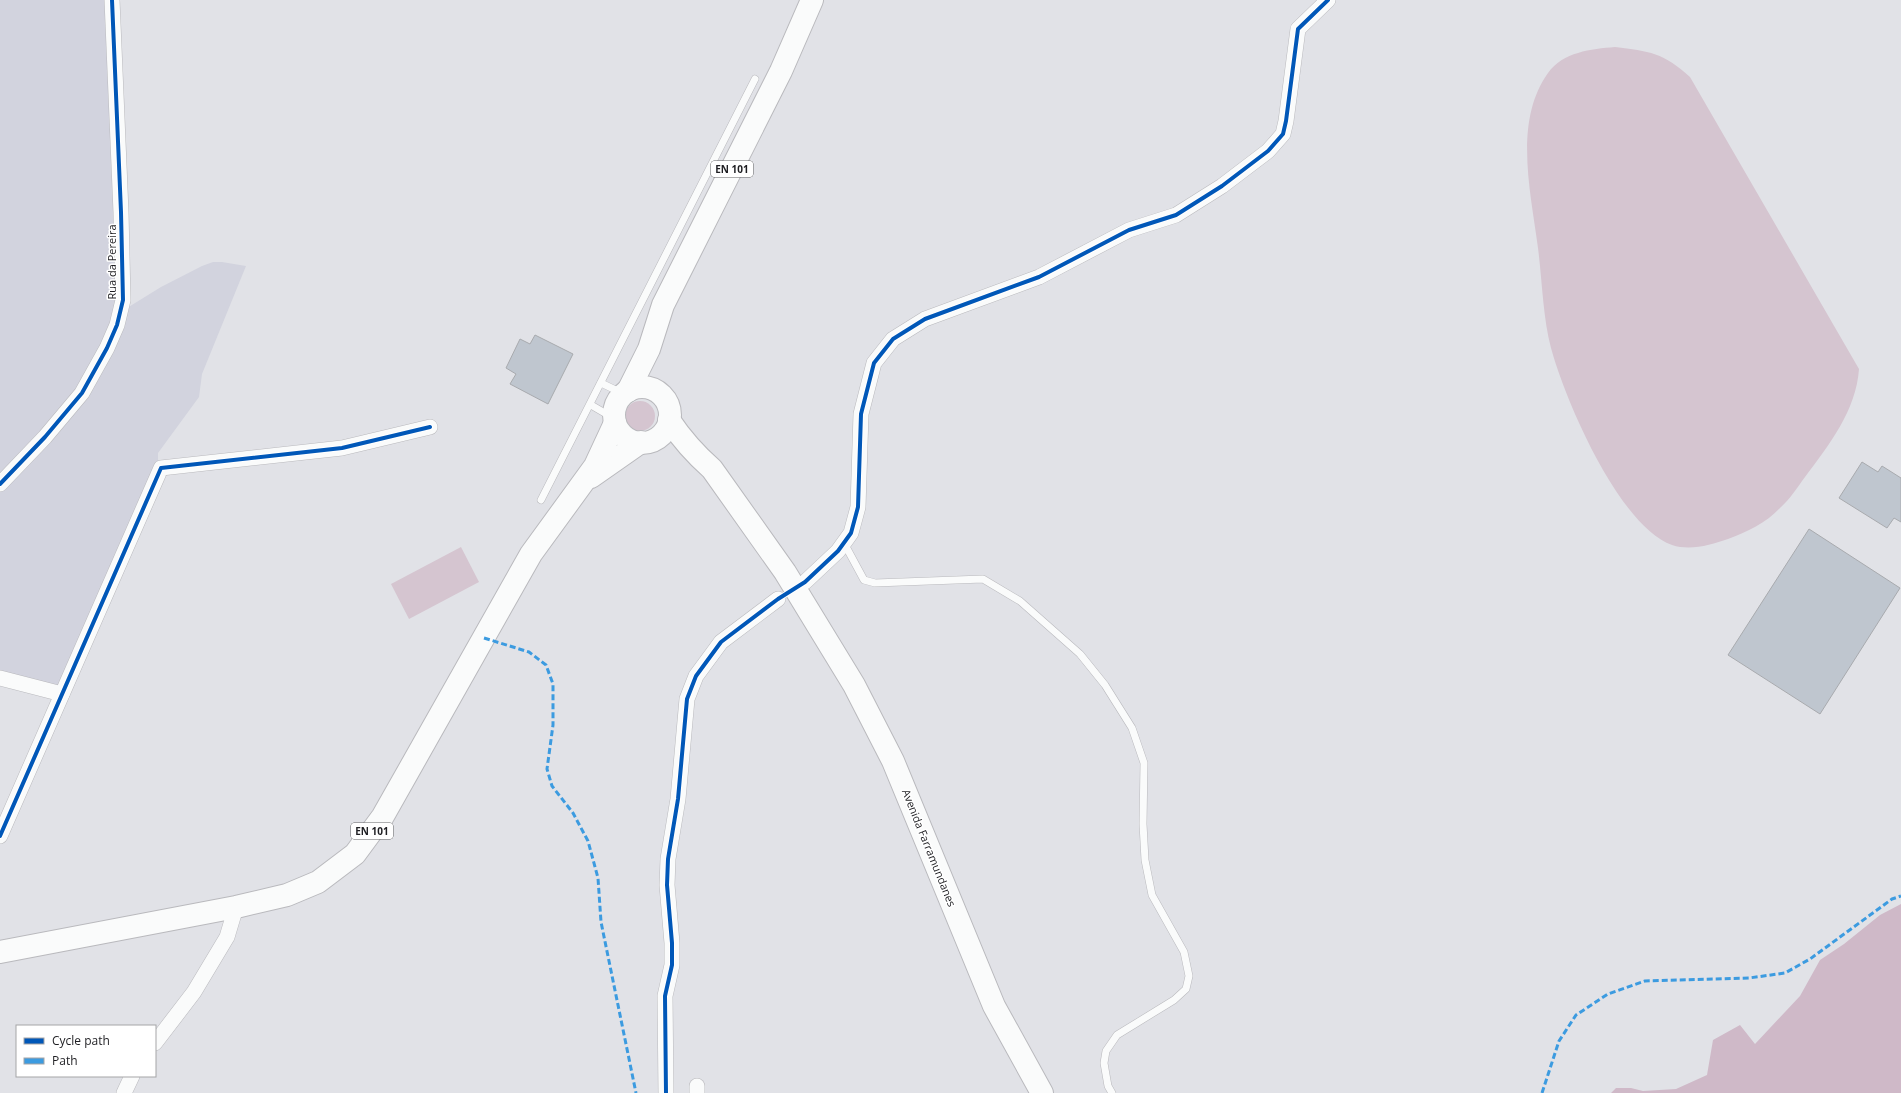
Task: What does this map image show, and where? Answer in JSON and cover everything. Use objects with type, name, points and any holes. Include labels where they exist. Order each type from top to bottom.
[{"type":"main road","name":"EN 101","points":[[652,338],[663,305],[781,71],[812,0]]},
{"type":"main road","points":[[579,488],[595,466],[615,421],[616,406],[626,393],[644,361],[652,338]]},
{"type":"main road","points":[[579,488],[599,470],[663,433],[669,420],[669,410],[652,361],[652,338]]},
{"type":"main road","points":[[626,393],[637,388],[647,388],[663,396]]},
{"type":"main road","name":"Avenida Farramundanes","points":[[669,420],[680,436],[712,469],[785,572],[854,685],[893,761],[994,1006],[1042,1093]]},
{"type":"main road","points":[[615,421],[620,434],[628,439],[678,448],[699,457]]},
{"type":"main road","name":"EN 101","points":[[0,952],[236,908],[286,895],[318,882],[355,854],[383,816],[531,554],[579,488]]},
{"type":"street","name":"Rua da Pereira","points":[[0,484],[45,437],[82,393],[118,325],[122,293],[121,212],[112,0]]},
{"type":"street","points":[[805,582],[838,551],[851,533],[858,507],[861,414],[874,363],[893,339],[925,319],[1039,277],[1129,230],[1176,215],[1222,186],[1268,151],[1283,134],[1298,29],[1328,0]]},
{"type":"street","points":[[0,836],[161,468],[342,448],[430,427]]},
{"type":"street","points":[[666,1093],[665,996],[672,965],[672,943],[667,885],[668,859],[678,799],[687,699],[696,676],[721,642],[778,599]]},
{"type":"street","points":[[0,678],[62,694]]},
{"type":"street","points":[[156,1042],[194,992],[224,943],[236,908]]},
{"type":"street","points":[[124,1093],[132,1077]]},
{"type":"lane","points":[[541,500],[591,405],[755,79]]},
{"type":"lane","points":[[601,383],[626,393]]},
{"type":"lane","points":[[591,405],[615,421]]},
{"type":"lane","points":[[844,543],[864,580],[875,583],[983,579],[1020,601],[1080,654],[1105,685],[1132,728],[1144,763],[1142,824],[1145,860],[1152,895],[1184,952],[1189,976],[1186,989],[1174,1000],[1117,1035],[1106,1051],[1104,1063],[1108,1086],[1112,1093]]},
{"type":"shaded area","points":[[0,0],[112,0],[127,308],[161,287],[213,262],[246,266],[202,374],[199,397],[158,453],[158,471],[64,689],[0,673]]},
{"type":"shaded area","points":[[1615,47],[1656,54],[1681,69],[1690,77],[1859,369],[1853,399],[1840,427],[1823,453],[1787,501],[1762,523],[1735,536],[1708,545],[1679,547],[1672,545],[1652,533],[1633,514],[1614,488],[1581,428],[1558,371],[1548,336],[1527,158],[1531,113],[1537,92],[1548,73],[1561,60],[1578,53]]},
{"type":"shaded area","points":[[640,401],[646,402],[654,410],[654,422],[646,430],[640,431],[634,430],[626,422],[625,416],[626,410],[634,402]]},
{"type":"shaded area","points":[[461,547],[479,582],[409,619],[391,584]]},
{"type":"shaded area","points":[[1901,904],[1901,1093],[1611,1093],[1616,1088],[1631,1088],[1643,1091],[1676,1089],[1707,1075],[1713,1040],[1740,1025],[1755,1044],[1800,996],[1820,960],[1844,944],[1880,915]]},
{"type":"building","points":[[535,335],[573,354],[548,404],[510,384],[516,374],[506,368],[520,339],[530,344]]},
{"type":"building","points":[[1862,462],[1878,472],[1882,466],[1901,478],[1901,522],[1894,518],[1887,528],[1839,498]]},
{"type":"building","points":[[1809,529],[1900,588],[1820,714],[1728,655]]},
{"type":"marked path","points":[[484,638],[529,652],[546,665],[553,684],[553,725],[547,769],[552,786],[573,813],[588,841],[598,878],[601,922],[636,1093]]},
{"type":"marked path","points":[[1542,1093],[1559,1041],[1576,1015],[1608,994],[1645,981],[1749,978],[1785,973],[1810,959],[1892,899],[1901,896]]},
{"type":"cycle path","points":[[0,484],[45,437],[82,393],[107,348],[117,325],[123,300],[121,212],[112,0]]},
{"type":"cycle path","points":[[666,1093],[665,996],[672,965],[672,943],[667,885],[668,859],[678,799],[687,699],[696,676],[721,642],[778,599],[805,582],[838,551],[851,533],[858,507],[861,414],[874,363],[893,339],[925,319],[1039,277],[1129,230],[1176,215],[1222,186],[1268,151],[1283,134],[1298,29],[1328,0]]},
{"type":"cycle path","points":[[0,836],[161,468],[342,448],[430,427]]}]
